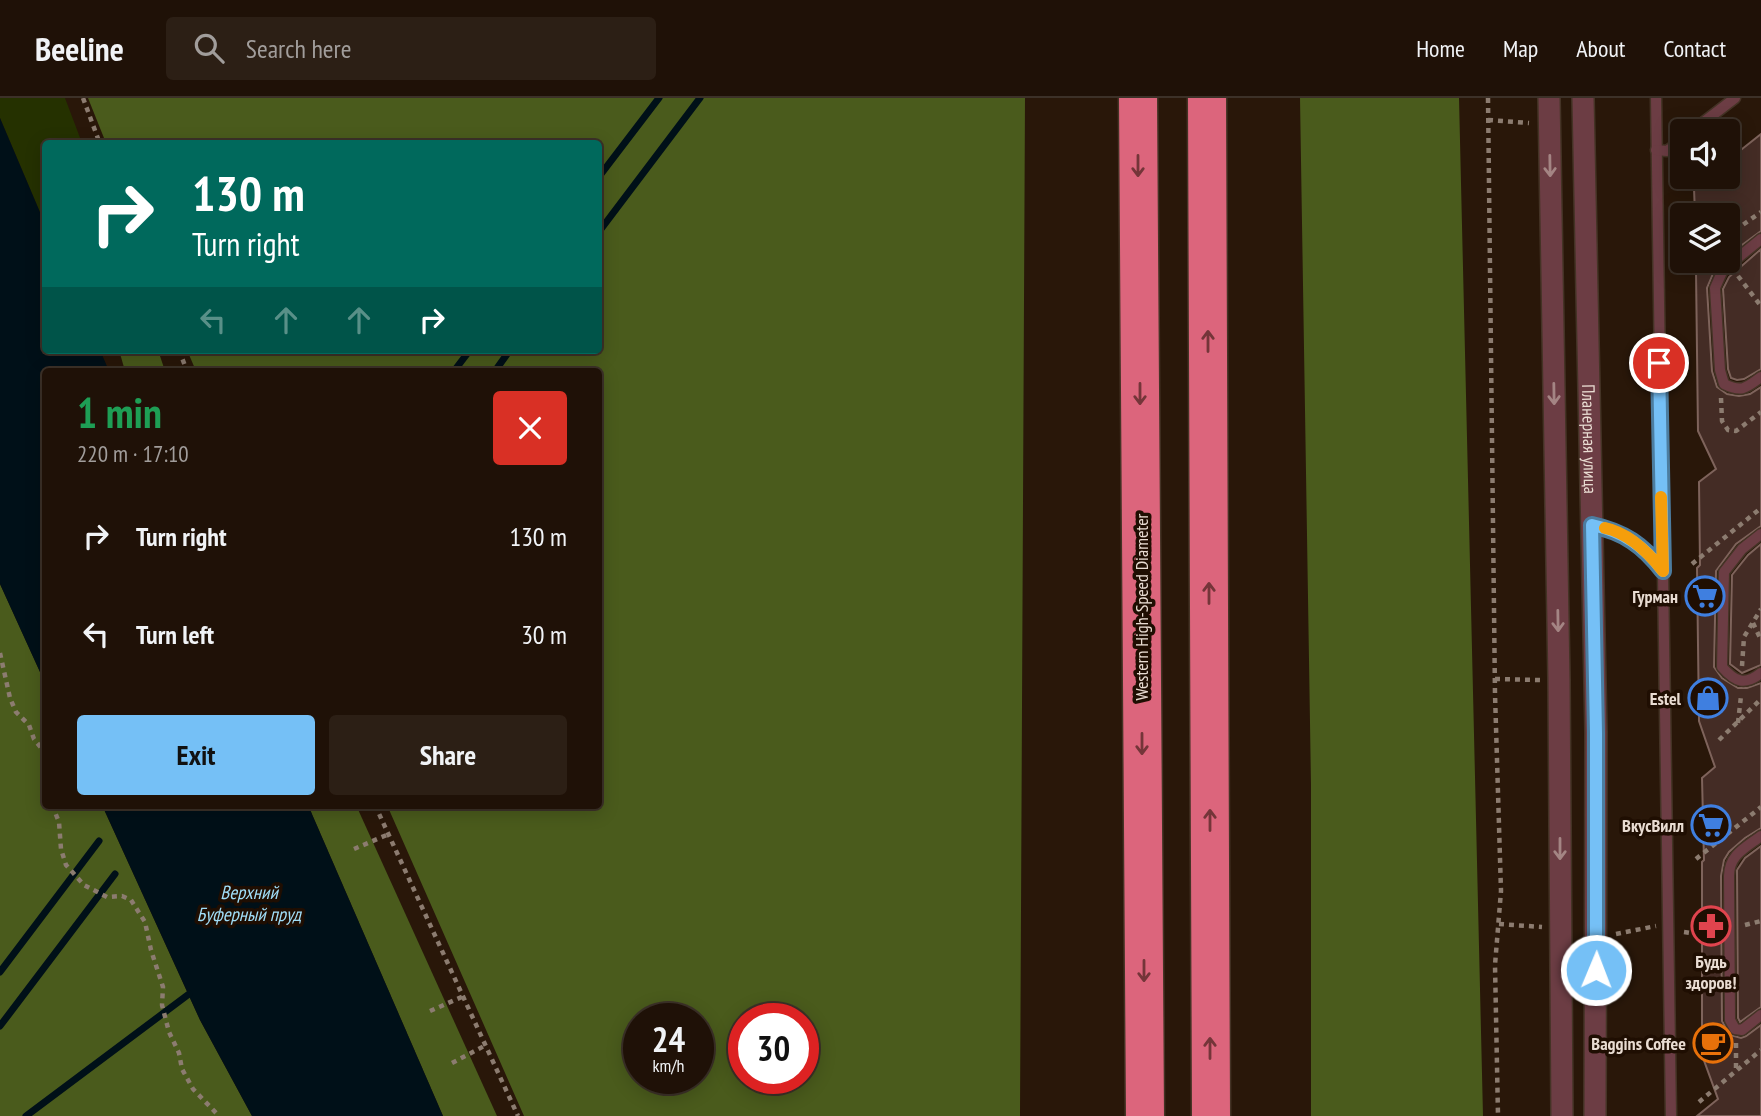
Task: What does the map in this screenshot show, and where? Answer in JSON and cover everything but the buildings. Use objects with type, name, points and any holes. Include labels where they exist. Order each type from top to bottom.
[{"type":"highway","name":"Western High-Speed Diameter","points":[[1138,98],[1145,1116]]},
{"type":"highway","points":[[1207,98],[1211,1116]]},
{"type":"street","name":"Планерная улица","points":[[1549,98],[1559,680],[1562,1116]]},
{"type":"street","name":"Планерная улица","points":[[1583,98],[1596,746],[1595,1116]]},
{"type":"lane","points":[[1656,98],[1671,1116]]},
{"type":"lane","points":[[1708,119],[1735,98]]},
{"type":"lane","points":[[1656,150],[1670,149]]},
{"type":"lane","points":[[1740,256],[1761,239]]},
{"type":"lane","points":[[1722,273],[1715,288],[1720,370],[1724,384],[1735,389],[1746,388],[1761,377]]},
{"type":"lane","points":[[1592,525],[1614,530],[1625,536],[1652,558],[1663,571]]},
{"type":"lane","points":[[1761,534],[1742,549],[1724,572],[1722,667],[1731,678],[1741,682],[1752,680],[1761,673]]},
{"type":"lane","points":[[1761,836],[1734,856],[1729,866],[1730,1020],[1735,1029],[1742,1030],[1761,1014]]},
{"type":"path","points":[[83,98],[99,140]]},
{"type":"path","points":[[1488,98],[1495,679],[1501,891],[1495,965],[1498,1116]]},
{"type":"path","points":[[1488,120],[1549,124]]},
{"type":"path","points":[[1740,227],[1761,212]]},
{"type":"path","points":[[1735,273],[1761,306]]},
{"type":"path","points":[[1724,384],[1719,403],[1722,421],[1728,430],[1736,431],[1761,412]]},
{"type":"path","points":[[1692,564],[1761,508]]},
{"type":"path","points":[[1741,682],[1744,637],[1761,609]]},
{"type":"path","points":[[1752,622],[1761,639]]},
{"type":"path","points":[[0,653],[10,698],[16,712],[29,725],[34,739],[42,749]]},
{"type":"path","points":[[1495,679],[1559,680]]},
{"type":"path","points":[[1719,740],[1761,699]]},
{"type":"path","points":[[1738,723],[1740,708]]},
{"type":"path","points":[[1696,859],[1761,807]]},
{"type":"path","points":[[54,809],[59,822],[61,849],[66,865],[84,885],[107,897],[122,896],[131,900],[145,922],[163,987],[162,1005],[182,1069],[193,1089],[219,1116]]},
{"type":"path","points":[[377,809],[518,1116]]},
{"type":"path","points":[[354,849],[389,834]]},
{"type":"path","points":[[1596,935],[1622,934],[1651,926],[1669,925],[1686,933],[1697,934]]},
{"type":"path","points":[[430,1011],[464,996]]},
{"type":"path","points":[[1735,1029],[1736,1071]]},
{"type":"path","points":[[452,1063],[486,1045]]},
{"type":"path","points":[[1699,1102],[1761,1050]]},
{"type":"green space","points":[[0,98],[65,98],[81,140],[42,140],[42,217],[0,118]]},
{"type":"green space","points":[[88,98],[1025,98],[1020,1116],[524,1116],[389,809],[602,809],[602,368],[195,368],[189,354],[602,354],[602,140],[105,140]]},
{"type":"green space","points":[[1300,98],[1459,98],[1483,1116],[1311,1116],[1311,785]]},
{"type":"green space","points":[[120,354],[159,354],[164,368],[124,368]]},
{"type":"green space","points":[[0,584],[42,676],[42,809],[104,809],[200,1020],[252,1116],[0,1116]]},
{"type":"green space","points":[[310,809],[358,809],[497,1116],[443,1116]]},
{"type":"water","points":[[0,118],[42,217],[42,354],[102,354],[108,368],[42,368],[42,676],[0,584]]},
{"type":"water","name":"Верхний Буферный пруд","points":[[104,809],[310,809],[443,1116],[252,1116],[200,1020]]},
{"type":"waterway","points":[[602,173],[659,98]]},
{"type":"waterway","points":[[602,228],[700,98]]},
{"type":"waterway","points":[[456,368],[467,354]]},
{"type":"waterway","points":[[497,368],[507,354]]},
{"type":"waterway","points":[[0,972],[99,841]]},
{"type":"waterway","points":[[0,1026],[115,874]]},
{"type":"waterway","points":[[26,1116],[189,994]]},
{"type":"slow traffic","points":[[1605,528],[1633,541],[1663,571],[1661,497]]},
{"type":"place","name":"Гурман","points":[[1705,596]]},
{"type":"place","name":"Estel","points":[[1708,698]]},
{"type":"place","name":"ВкусВилл","points":[[1711,825]]},
{"type":"place","name":"Будь здоров!","points":[[1711,926]]},
{"type":"place","name":"Baggins Coffee","points":[[1713,1043]]},
{"type":"route","points":[[1596,970],[1596,733],[1592,525],[1614,530],[1633,541],[1663,571],[1659,363]]}]
